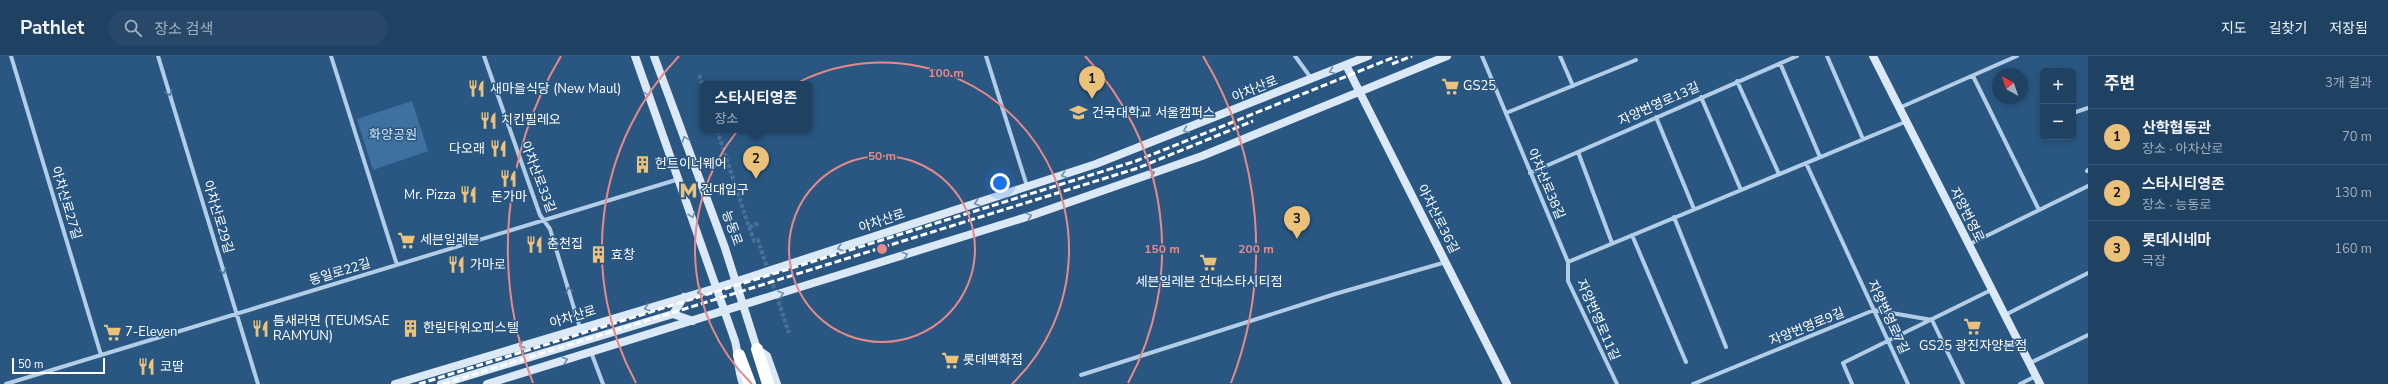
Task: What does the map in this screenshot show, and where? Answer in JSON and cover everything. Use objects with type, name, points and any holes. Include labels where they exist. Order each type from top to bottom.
[{"type":"highway","points":[[757,349],[768,384]]},
{"type":"highway","points":[[739,355],[750,384]]},
{"type":"main road","points":[[635,56],[680,179],[739,355],[738,370],[743,384]]},
{"type":"main road","name":"능동로","points":[[654,56],[736,281],[757,349],[767,356],[777,384]]},
{"type":"main road","name":"아차산로","points":[[395,384],[716,288],[1027,186],[1162,139],[1368,56]]},
{"type":"main road","points":[[488,384],[1033,215],[1202,156],[1360,93],[1447,56]]},
{"type":"main road","name":"자양번영로","points":[[1872,56],[2040,384]]},
{"type":"main road","name":"아차산로36길","points":[[1346,65],[1447,262],[1507,384]]},
{"type":"main road","points":[[673,314],[684,297]]},
{"type":"main road","points":[[441,384],[673,314],[694,321]]},
{"type":"street","name":"아차산로27길","points":[[11,56],[102,355]]},
{"type":"street","name":"아차산로29길","points":[[158,56],[258,384]]},
{"type":"street","points":[[331,56],[397,265]]},
{"type":"street","name":"아차산로33길","points":[[484,56],[540,215],[550,229],[580,328]]},
{"type":"street","points":[[986,56],[1027,186]]},
{"type":"street","points":[[1295,56],[1312,79]]},
{"type":"street","name":"아차산로38길","points":[[1482,56],[1568,262]]},
{"type":"street","points":[[1560,56],[1572,86]]},
{"type":"street","name":"자양번영로13길","points":[[1530,173],[1656,116],[1797,56]]},
{"type":"street","points":[[1827,56],[1863,139]]},
{"type":"street","points":[[1898,108],[2017,56]]},
{"type":"street","points":[[1506,113],[1636,60]]},
{"type":"street","points":[[1780,63],[1820,157]]},
{"type":"street","points":[[1973,76],[2039,210]]},
{"type":"street","points":[[1737,81],[1779,174]]},
{"type":"street","points":[[1701,97],[1741,190]]},
{"type":"street","points":[[2076,112],[2088,108]]},
{"type":"street","points":[[1656,116],[1694,209]]},
{"type":"street","points":[[1568,262],[1905,122]]},
{"type":"street","points":[[1578,152],[1612,243]]},
{"type":"street","name":"자양번영로7길","points":[[1806,163],[1908,384]]},
{"type":"street","name":"동일로22길","points":[[6,384],[680,179]]},
{"type":"street","points":[[1968,245],[2088,186]]},
{"type":"street","points":[[1674,217],[1726,347]]},
{"type":"street","points":[[1632,235],[1686,362]]},
{"type":"street","points":[[1081,375],[1377,281],[1447,262]]},
{"type":"street","name":"자양번영로11길","points":[[1568,262],[1568,281],[1617,384]]},
{"type":"street","points":[[2004,315],[2088,272]]},
{"type":"street","points":[[1852,384],[1843,364],[1992,290]]},
{"type":"street","points":[[1874,310],[1932,320]]},
{"type":"street","name":"자양번영로9길","points":[[1694,384],[1874,310]]},
{"type":"street","points":[[1932,320],[1963,384]]},
{"type":"street","points":[[2029,363],[2088,335]]},
{"type":"street","points":[[591,352],[603,384]]},
{"type":"street","points":[[2020,384],[2036,376]]},
{"type":"green space","name":"화양공원","points":[[412,101],[428,151],[373,170],[357,119]]},
{"type":"tunnel","points":[[699,75],[701,81]]},
{"type":"tunnel","points":[[718,133],[749,227],[754,241],[758,240],[789,333]]},
{"type":"tunnel","points":[[749,227],[759,223]]},
{"type":"railway","points":[[419,384],[1136,161],[1397,56]]},
{"type":"railway","points":[[1392,64],[1412,56]]},
{"type":"railway","points":[[443,384],[1138,168],[1253,121]]},
{"type":"place","name":"GS25","points":[[1450,86]]},
{"type":"place","name":"새마을식당 (New Maul)","points":[[477,89]]},
{"type":"place","name":"산학협동관","points":[[1092,99]]},
{"type":"place","name":"건국대학교 서울캠퍼스","points":[[1079,113]]},
{"type":"place","name":"치킨필레오","points":[[488,120]]},
{"type":"place","name":"다오래","points":[[498,149]]},
{"type":"place","name":"헌트이너웨어","points":[[642,164]]},
{"type":"place","name":"돈가마","points":[[509,178]]},
{"type":"place","name":"스타시티영존","points":[[756,179]]},
{"type":"place","name":"건대입구","points":[[688,190]]},
{"type":"place","name":"Mr. Pizza","points":[[469,195]]},
{"type":"place","name":"롯데시네마","points":[[1297,239]]},
{"type":"place","name":"세븐일레븐","points":[[407,240]]},
{"type":"place","name":"춘천집","points":[[534,244]]},
{"type":"place","name":"효창","points":[[598,255]]},
{"type":"place","name":"세븐일레븐 건대스타시티점","points":[[1209,263]]},
{"type":"place","name":"가마로","points":[[457,265]]},
{"type":"place","name":"GS25 광진자양본점","points":[[1973,327]]},
{"type":"place","name":"틈새라면 (TEUMSAE RAMYUN)","points":[[260,328]]},
{"type":"place","name":"한림타워오피스텔","points":[[410,328]]},
{"type":"place","name":"7-Eleven","points":[[112,332]]},
{"type":"place","name":"롯데백화점","points":[[950,360]]},
{"type":"place","name":"코땀","points":[[147,367]]}]
